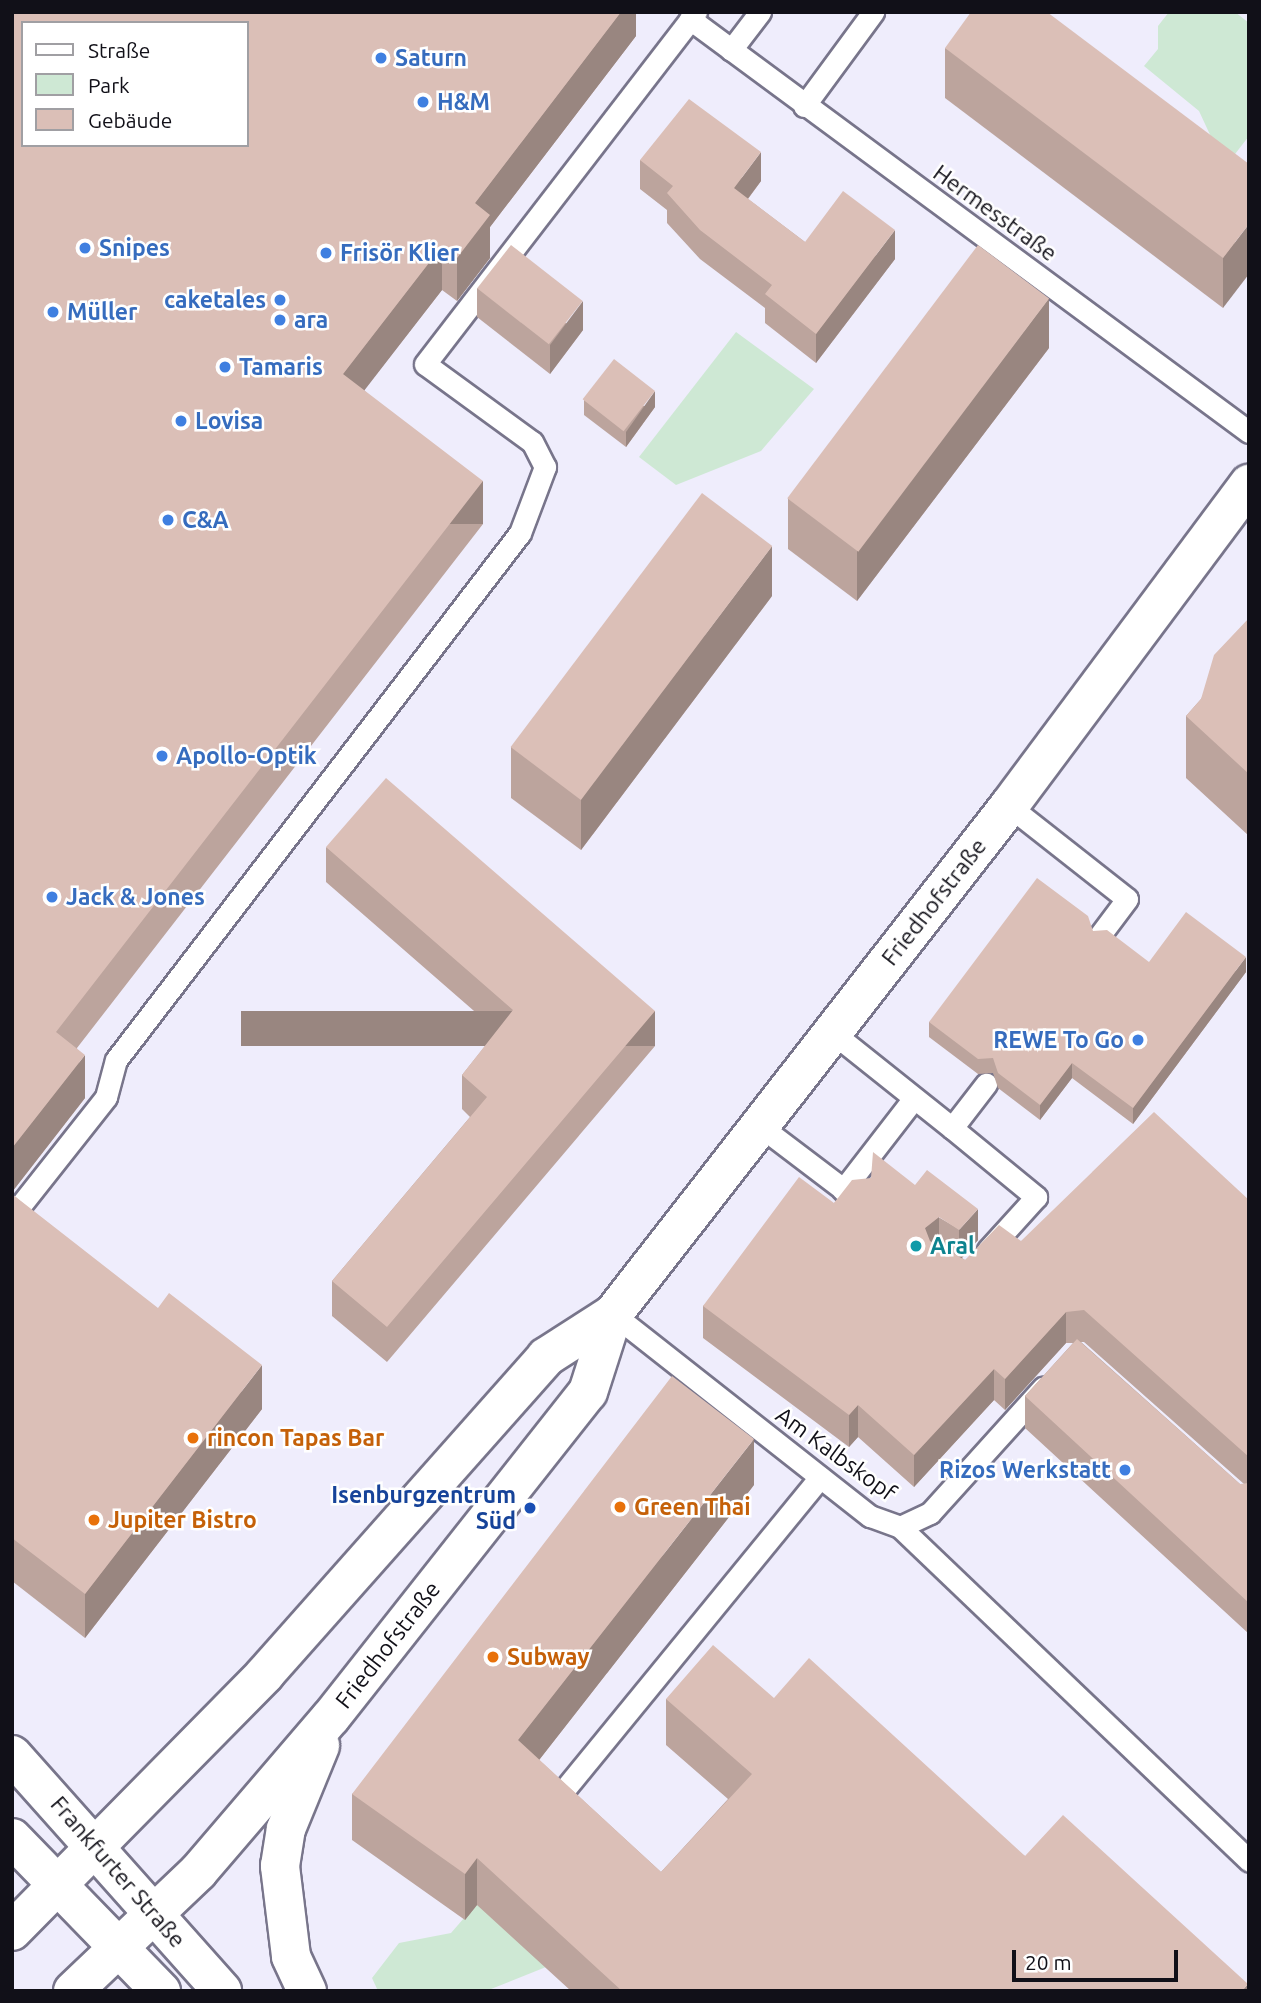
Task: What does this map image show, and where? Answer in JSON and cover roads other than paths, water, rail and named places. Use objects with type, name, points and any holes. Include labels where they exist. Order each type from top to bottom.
[{"type":"main road","name":"Friedhofstraße","points":[[12,1931],[274,1664],[547,1357],[613,1314],[1009,806],[1249,484]]},
{"type":"main road","name":"Friedhofstraße","points":[[73,1991],[118,1945],[198,1872],[331,1717],[588,1392],[613,1314]]},
{"type":"main road","points":[[307,1991],[288,1942],[280,1866],[286,1829],[331,1717]]},
{"type":"main road","name":"Frankfurter Straße","points":[[12,1755],[97,1844],[222,1991]]},
{"type":"main road","name":"Frankfurter Straße","points":[[12,1839],[161,1991]]},
{"type":"lane","points":[[731,50],[760,12]]},
{"type":"lane","points":[[804,106],[873,12]]},
{"type":"lane","points":[[20,1206],[106,1097],[116,1060],[520,533],[545,467],[531,442],[425,364],[693,14]]},
{"type":"lane","name":"Hermesstraße","points":[[693,14],[731,50],[804,106],[1249,432]]},
{"type":"lane","points":[[1009,806],[1127,899],[1100,935]]},
{"type":"lane","points":[[833,1033],[1036,1197],[970,1269]]},
{"type":"lane","points":[[952,1128],[986,1084]]},
{"type":"lane","points":[[760,1126],[851,1196],[914,1098]]},
{"type":"lane","name":"Am Kalbskopf","points":[[613,1314],[870,1516],[900,1527],[930,1513],[1058,1372]]},
{"type":"lane","points":[[564,1790],[820,1477]]},
{"type":"lane","points":[[900,1527],[1249,1861]]},
{"type":"place","name":"Saturn","points":[[381,58]]},
{"type":"place","name":"H&M","points":[[423,102]]},
{"type":"place","name":"Snipes","points":[[85,248]]},
{"type":"place","name":"Frisör Klier","points":[[326,253]]},
{"type":"place","name":"caketales","points":[[280,300]]},
{"type":"place","name":"Müller","points":[[53,312]]},
{"type":"place","name":"ara","points":[[280,320]]},
{"type":"place","name":"Tamaris","points":[[225,367]]},
{"type":"place","name":"Lovisa","points":[[181,421]]},
{"type":"place","name":"C&A","points":[[168,520]]},
{"type":"place","name":"Apollo-Optik","points":[[162,756]]},
{"type":"place","name":"Jack & Jones","points":[[52,897]]},
{"type":"place","name":"REWE To Go","points":[[1138,1040]]},
{"type":"place","name":"Aral","points":[[916,1246]]},
{"type":"place","name":"rincon Tapas Bar","points":[[193,1438]]},
{"type":"place","name":"Rizos Werkstatt","points":[[1125,1470]]},
{"type":"place","name":"Green Thai","points":[[620,1507]]},
{"type":"place","name":"Isenburgzentrum Süd","points":[[530,1508]]},
{"type":"place","name":"Jupiter Bistro","points":[[94,1520]]},
{"type":"place","name":"Subway","points":[[493,1657]]}]
